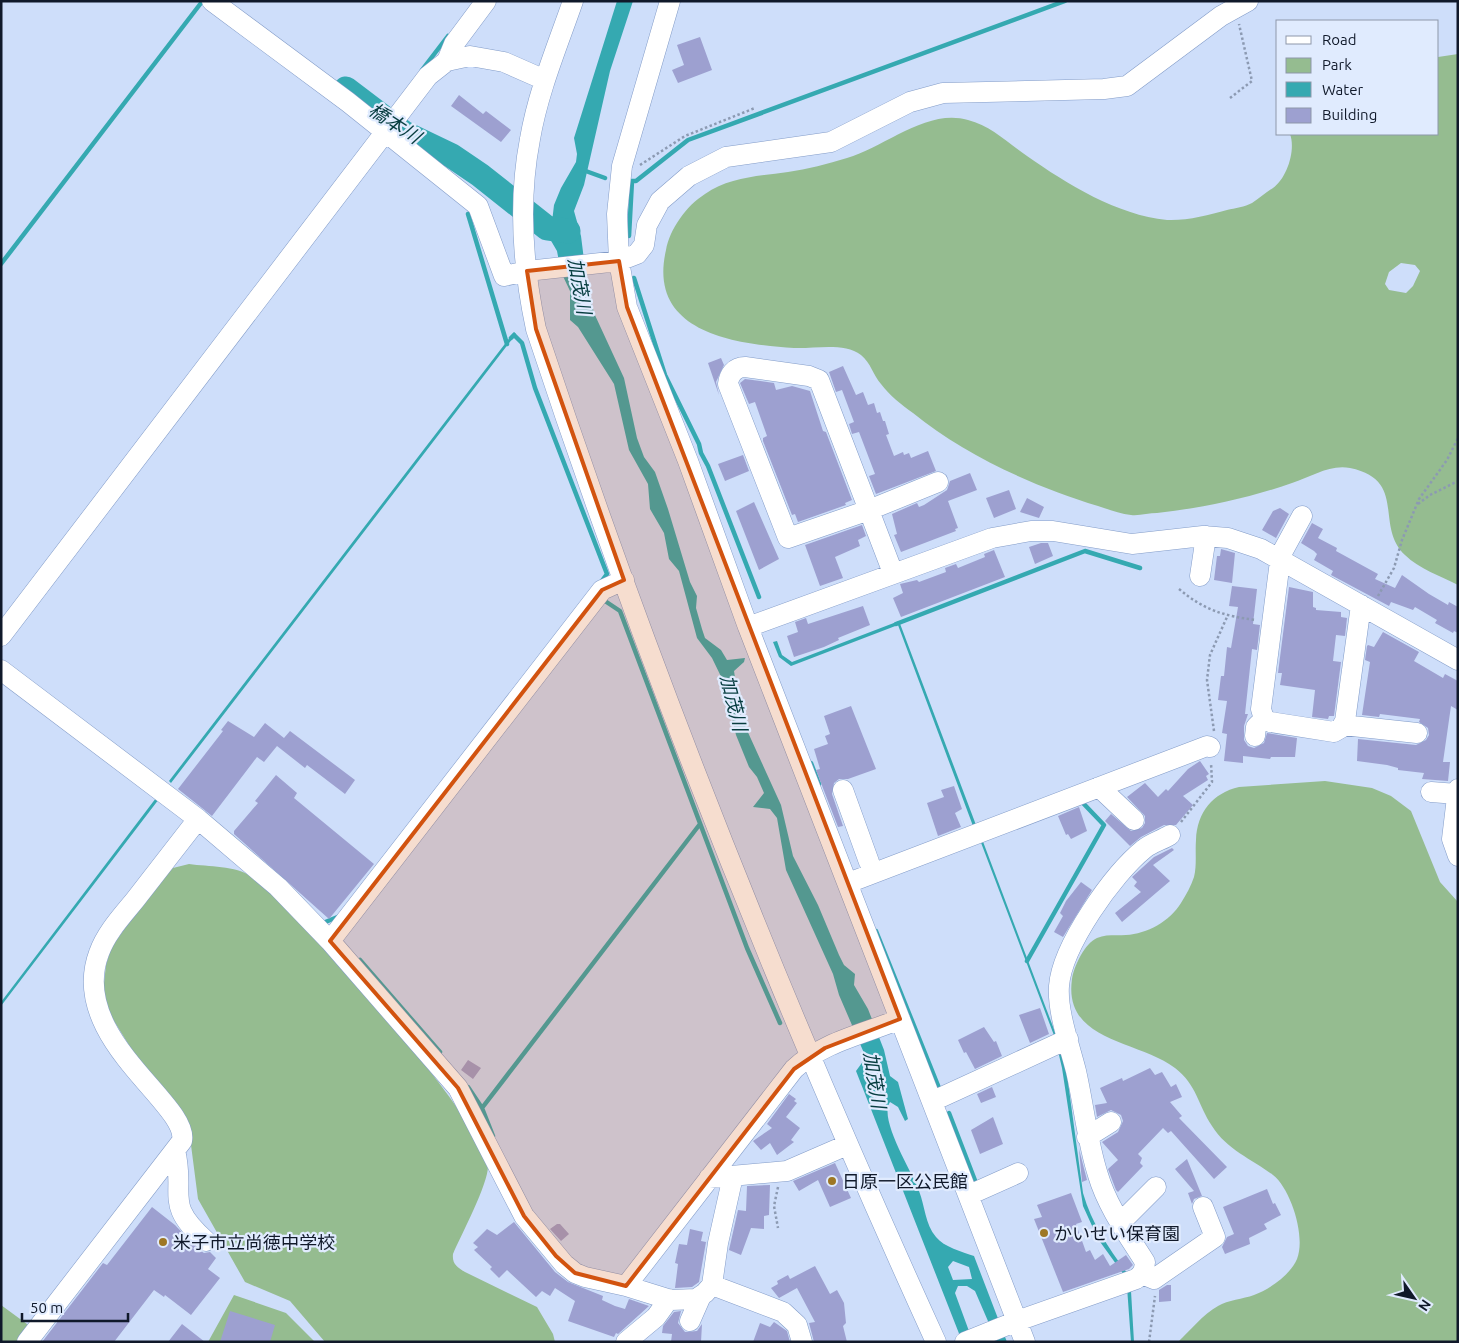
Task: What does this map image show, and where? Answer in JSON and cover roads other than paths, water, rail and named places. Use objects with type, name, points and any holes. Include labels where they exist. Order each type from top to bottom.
[{"type":"street","points":[[212,1],[348,102],[390,127],[478,206],[504,276],[527,271],[618,261],[637,254],[644,245],[647,225],[652,212],[666,193],[689,176],[726,157],[831,142],[910,102],[943,93],[1104,89],[1127,86],[1221,16],[1242,5]]},
{"type":"street","points":[[447,61],[454,44],[486,1]]},
{"type":"street","points":[[573,1],[545,80],[529,140],[524,225],[527,271],[536,329],[624,580],[710,814],[817,1052],[847,1145],[936,1342]]},
{"type":"street","points":[[670,1],[621,170],[617,214],[618,261],[627,307],[688,462],[748,627],[846,877],[894,1021],[933,1101],[969,1195],[1012,1323],[1025,1342]]},
{"type":"street","points":[[1,636],[428,76],[447,61],[470,56],[504,62],[545,80]]},
{"type":"street","points":[[893,573],[869,510],[819,380],[809,376],[744,367],[735,370],[729,377],[728,384],[788,538],[869,510],[938,482]]},
{"type":"street","points":[[1302,516],[1279,560],[1259,728],[1270,722],[1334,732],[1343,725],[1366,608]]},
{"type":"street","points":[[748,627],[992,538],[1031,531],[1075,534],[1132,544],[1206,536],[1228,538],[1252,546],[1458,660]]},
{"type":"street","points":[[1200,576],[1206,536]]},
{"type":"street","points":[[330,940],[602,590],[624,580]]},
{"type":"street","points":[[1,670],[198,819],[278,887],[330,940],[458,1088],[475,1118],[492,1158],[524,1216],[556,1256],[575,1273],[669,1299],[685,1301],[707,1290],[784,1312],[797,1325],[802,1342]]},
{"type":"street","points":[[1343,725],[1417,733]]},
{"type":"street","points":[[846,877],[1099,787],[1207,746],[1210,748]]},
{"type":"street","points":[[1099,787],[1134,820]]},
{"type":"street","points":[[1458,789],[1452,838],[1458,856]]},
{"type":"street","points":[[843,790],[869,862]]},
{"type":"street","points":[[1431,792],[1457,794]]},
{"type":"street","points":[[27,1342],[182,1141],[182,1134],[168,1109],[117,1048],[96,1003],[93,986],[94,970],[100,949],[110,931],[198,819]]},
{"type":"street","points":[[1148,1277],[1145,1262],[1103,1189],[1087,1137],[1078,1079],[1061,1042],[1059,987],[1062,969],[1077,934],[1102,896],[1142,851],[1170,835]]},
{"type":"street","points":[[846,877],[869,862],[906,849]]},
{"type":"street","points":[[626,1286],[794,1069],[817,1052],[894,1021]]},
{"type":"street","points":[[933,1101],[1061,1042]]},
{"type":"street","points":[[1087,1137],[1110,1122]]},
{"type":"street","points":[[709,1178],[787,1171],[847,1145]]},
{"type":"street","points":[[175,1150],[179,1175],[177,1197],[180,1213],[192,1229],[206,1241]]},
{"type":"street","points":[[969,1195],[1018,1173]]},
{"type":"street","points":[[690,1321],[707,1290],[733,1176]]},
{"type":"street","points":[[1121,1222],[1156,1187]]},
{"type":"street","points":[[965,1342],[1012,1323],[1148,1277],[1215,1237],[1203,1207]]},
{"type":"street","points":[[626,1342],[656,1317],[669,1299]]},
{"type":"water","name":"加茂川","points":[[617,1],[633,1],[610,71],[584,185],[574,211],[581,236],[587,284],[594,313],[624,378],[637,438],[644,457],[655,472],[668,509],[690,582],[697,596],[696,608],[705,638],[721,650],[727,660],[745,658],[744,662],[734,671],[741,717],[781,805],[793,856],[818,905],[844,965],[855,974],[854,985],[868,1009],[884,1050],[890,1076],[898,1082],[908,1119],[905,1121],[898,1107],[890,1102],[888,1110],[889,1121],[892,1133],[916,1183],[927,1221],[939,1241],[974,1256],[1007,1342],[997,1342],[975,1291],[967,1286],[958,1286],[955,1293],[973,1342],[960,1336],[856,1071],[864,1060],[864,1053],[839,995],[833,974],[786,870],[777,818],[770,809],[753,807],[764,793],[757,777],[749,767],[736,735],[729,706],[729,693],[712,658],[697,638],[679,571],[669,559],[664,533],[650,509],[648,484],[629,450],[614,384],[578,327],[570,320],[570,291],[561,272],[557,251],[550,239],[554,205],[561,188],[576,162],[577,154],[574,138]],"holes":[[[953,1261],[969,1267],[972,1279],[953,1280],[948,1267]]]},
{"type":"water","points":[[514,332],[516,334],[171,783],[169,781]]},
{"type":"water","points":[[899,621],[976,825],[973,826],[898,625],[791,666],[779,657],[773,642],[777,641],[782,655],[792,662]]},
{"type":"water","points":[[156,798],[159,799],[1,1006],[1,1002]]},
{"type":"water","points":[[982,839],[1055,1032],[1066,1067],[1083,1193],[1101,1235],[1127,1273],[1124,1275],[1098,1239],[1083,1206],[1062,1068],[1055,1038],[980,840]]},
{"type":"water","points":[[1127,1287],[1131,1291],[1134,1342],[1131,1342]]},
{"type":"waterway","points":[[627,181],[636,181],[688,140],[1065,1]]},
{"type":"waterway","points":[[1,264],[201,3]]},
{"type":"waterway","points":[[422,70],[448,36]]},
{"type":"waterway","name":"橋本川","points":[[346,89],[404,133],[452,156],[480,175],[547,228],[568,231]]},
{"type":"waterway","points":[[583,170],[605,178]]},
{"type":"waterway","points":[[629,236],[632,181]]},
{"type":"waterway","points":[[468,214],[507,344]]},
{"type":"waterway","points":[[634,278],[665,375],[699,444],[759,597]]},
{"type":"waterway","points":[[511,338],[514,335],[522,343],[535,388],[607,574],[601,582]]},
{"type":"waterway","points":[[896,624],[1085,551],[1140,568]]},
{"type":"waterway","points":[[602,599],[620,611],[747,948],[780,1023]]},
{"type":"waterway","points":[[811,763],[819,784]]},
{"type":"waterway","points":[[1027,961],[1104,825],[1082,802],[1085,801]]},
{"type":"waterway","points":[[482,1108],[700,824]]},
{"type":"waterway","points":[[323,923],[340,916]]},
{"type":"waterway","points":[[876,931],[939,1088]]},
{"type":"waterway","points":[[360,960],[440,1052]]},
{"type":"waterway","points":[[468,1087],[482,1108],[493,1136]]},
{"type":"waterway","points":[[949,1113],[976,1183]]},
{"type":"place","name":"日原一区公民館","points":[[832,1181]]},
{"type":"place","name":"かいせい保育園","points":[[1044,1233]]},
{"type":"place","name":"米子市立尚徳中学校","points":[[163,1242]]}]
